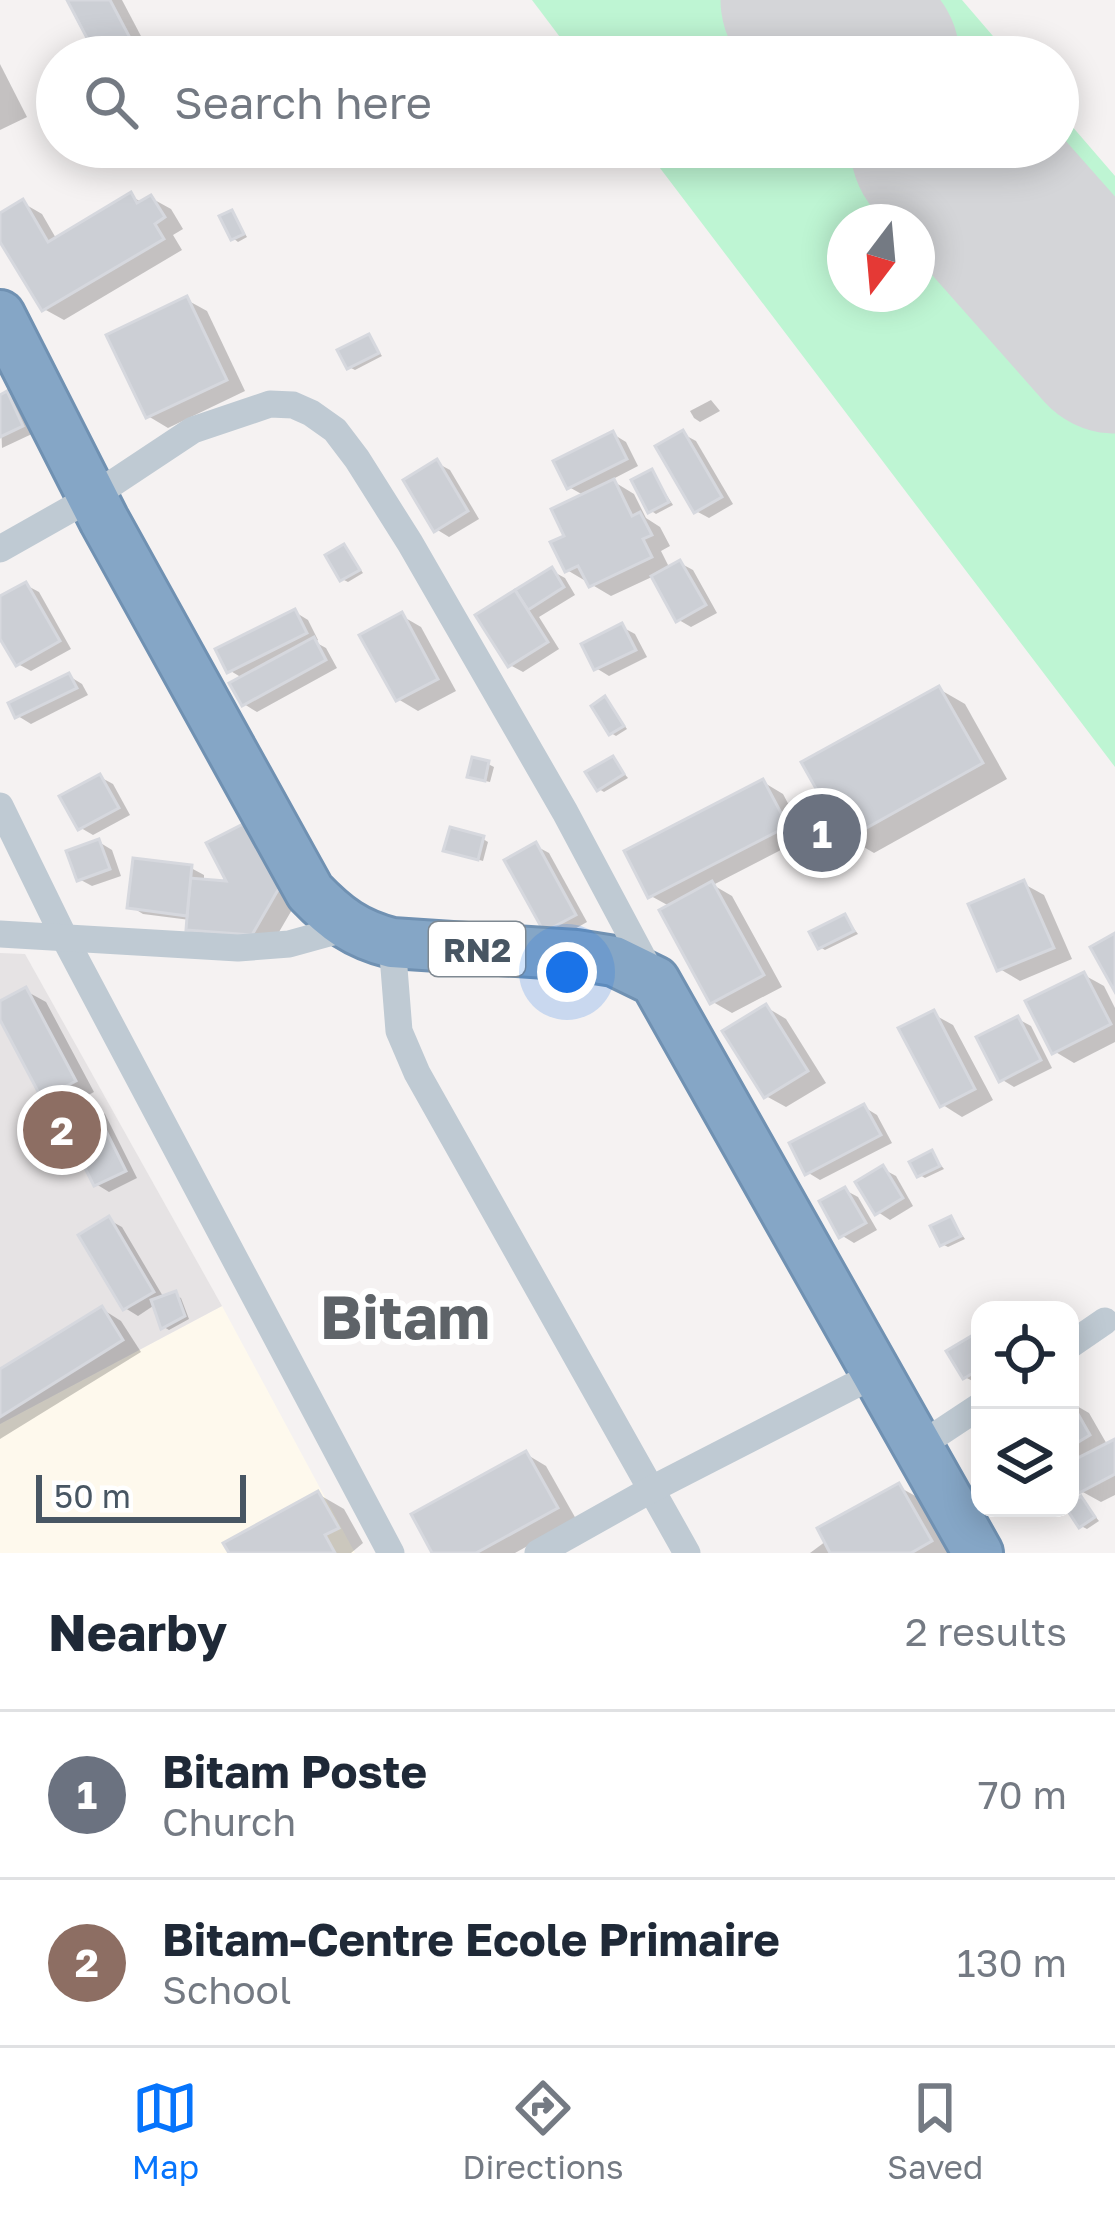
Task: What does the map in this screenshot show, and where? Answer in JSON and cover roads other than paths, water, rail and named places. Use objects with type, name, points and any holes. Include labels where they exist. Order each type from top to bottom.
[{"type":"highway","name":"RN2","points":[[0,315],[92,497],[310,892],[347,928],[392,944],[575,955],[614,962],[655,981]]},
{"type":"highway","points":[[655,981],[978,1553]]},
{"type":"street","points":[[0,549],[92,497],[193,430],[270,404],[292,405],[335,430],[410,543],[565,812],[655,981]]},
{"type":"street","points":[[0,806],[65,939],[391,1553]]},
{"type":"street","points":[[0,934],[238,948],[289,944],[347,928]]},
{"type":"street","points":[[392,944],[399,1030],[417,1073],[687,1553]]},
{"type":"street","points":[[1079,1339],[1105,1322]]},
{"type":"street","points":[[538,1553],[876,1374]]},
{"type":"street","points":[[918,1448],[976,1409]]},
{"type":"place","name":"Bitam Poste","points":[[822,833]]},
{"type":"place","name":"Bitam-Centre Ecole Primaire","points":[[62,1130]]},
{"type":"district","name":"Bitam","points":[[405,1316]]}]
